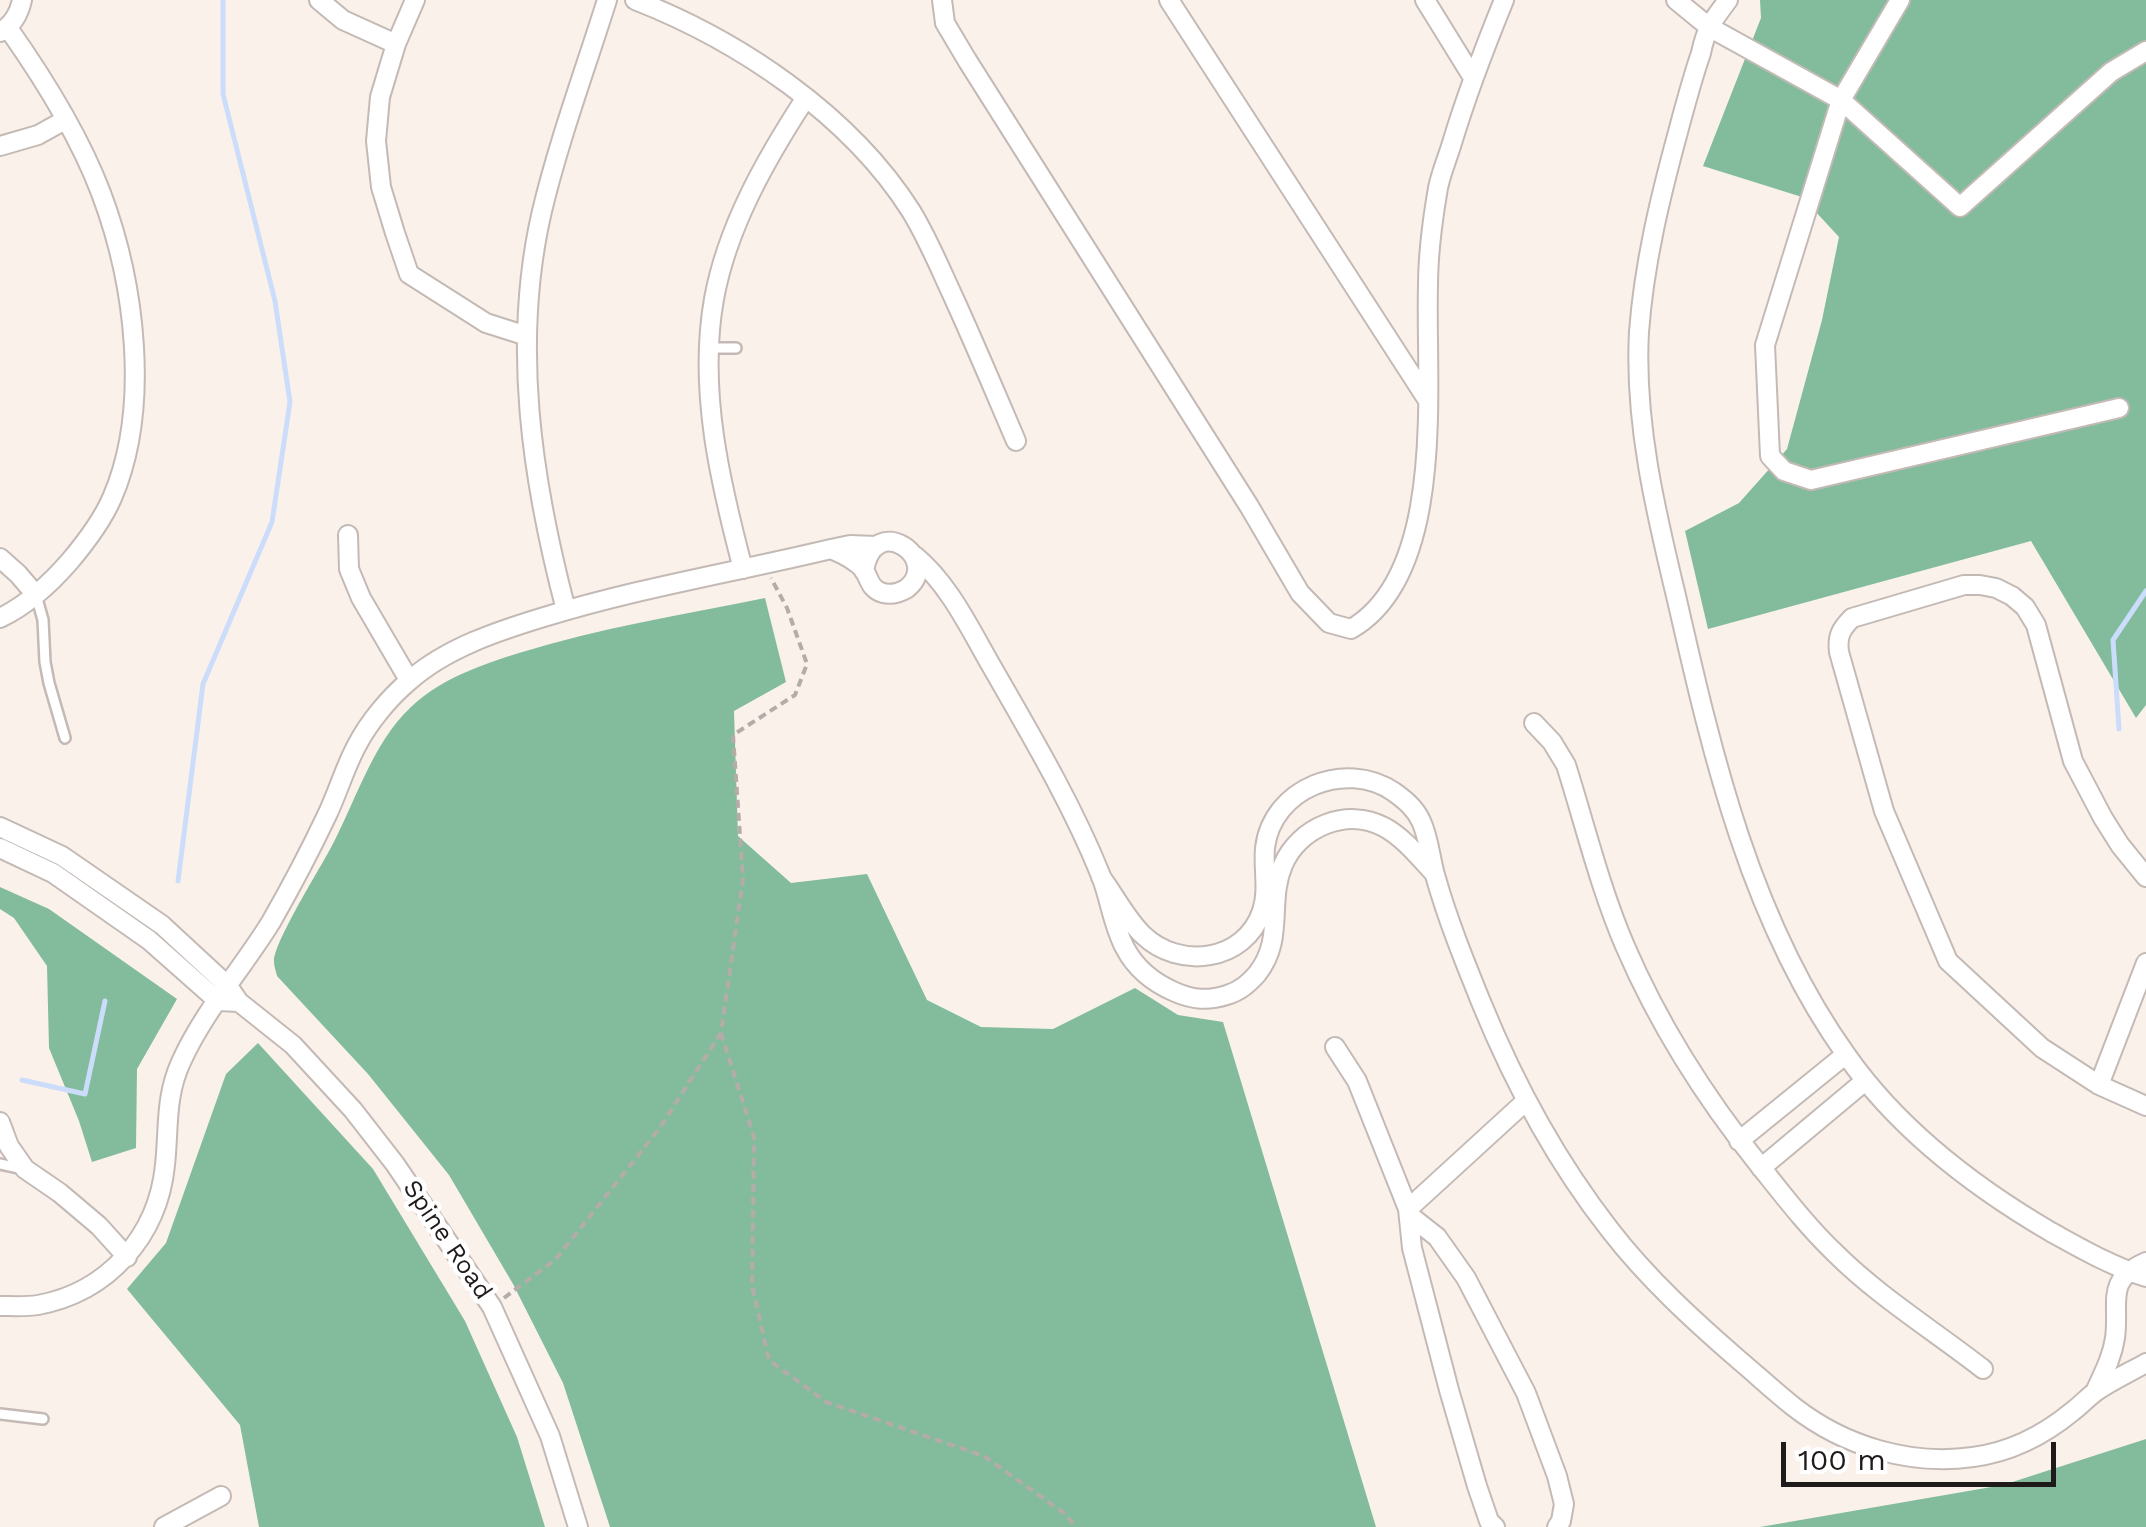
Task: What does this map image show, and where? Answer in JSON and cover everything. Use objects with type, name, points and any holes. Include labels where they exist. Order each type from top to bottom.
[{"type":"street","points":[[0,618],[36,595],[87,541],[112,498],[128,450],[134,400],[128,290],[116,239],[88,162],[32,62],[4,30],[19,13],[22,0]]},
{"type":"street","points":[[318,0],[343,20],[396,44]]},
{"type":"street","points":[[416,0],[396,44],[380,96],[376,141],[381,187],[409,274],[486,323],[528,336]]},
{"type":"street","points":[[566,610],[547,539],[529,410],[532,274],[542,212],[607,0]]},
{"type":"street","points":[[636,0],[724,42],[771,72],[849,134],[883,172],[911,212],[948,286],[1016,441]]},
{"type":"street","points":[[942,0],[945,23],[967,60],[1250,506],[1300,594],[1329,623],[1351,629],[1390,591],[1409,552],[1422,502],[1427,452],[1428,282],[1437,190],[1472,76],[1504,0]]},
{"type":"street","points":[[1169,0],[1427,400]]},
{"type":"street","points":[[1424,0],[1472,76]]},
{"type":"street","points":[[1676,0],[1708,27],[1841,100],[1960,207],[2111,72],[2146,52]]},
{"type":"street","points":[[1728,0],[1708,27],[1689,90],[1654,221],[1639,333],[1642,419],[1654,503],[1732,816],[1761,900],[1798,981],[1865,1080],[1950,1164],[2006,1206],[2076,1246],[2146,1277]]},
{"type":"street","points":[[1900,0],[1841,100],[1765,346],[1770,456],[1784,472],[1811,480],[2119,408]]},
{"type":"street","points":[[743,569],[725,501],[709,388],[708,348],[714,298],[726,250],[750,194],[805,99]]},
{"type":"street","points":[[0,146],[38,136],[65,120]]},
{"type":"street","points":[[348,535],[349,569],[361,598],[409,680]]},
{"type":"street","points":[[864,571],[866,556],[876,546],[898,542],[930,568],[949,594],[1065,799],[1102,877],[1125,948],[1155,982],[1197,1000],[1238,992],[1266,962],[1272,948],[1283,865],[1297,844],[1325,824],[1346,818],[1368,819],[1388,828],[1434,873]]},
{"type":"street","points":[[0,1306],[34,1306],[85,1290],[127,1257],[145,1231],[158,1199],[165,1165],[170,1094],[181,1062],[198,1032],[228,996],[296,876],[358,744],[380,711],[409,680],[450,652],[506,628],[566,610],[850,544],[876,546]]},
{"type":"street","points":[[831,548],[850,558],[882,593],[896,594],[910,586],[917,572],[915,556]]},
{"type":"street","points":[[0,558],[36,595]]},
{"type":"street","points":[[2146,877],[2103,818],[2074,760],[2036,625],[2012,596],[1996,588],[1964,585],[1852,618],[1841,628],[1839,652],[1884,811],[1948,961],[2042,1048],[2098,1085],[2146,1106]]},
{"type":"street","points":[[910,586],[949,594]]},
{"type":"street","points":[[1534,724],[1552,742],[1566,765],[1624,944],[1654,1006],[1691,1072],[1739,1141],[1797,1214],[1846,1264],[1882,1296],[1984,1370]]},
{"type":"street","points":[[1102,877],[1144,937],[1182,956],[1200,958],[1222,953],[1250,932],[1262,912],[1265,846],[1273,823],[1288,801],[1308,787],[1346,777],[1388,788],[1407,802],[1426,832],[1434,873],[1492,1030],[1526,1101],[1564,1163],[1610,1230],[1662,1290],[1797,1410],[1842,1436],[1884,1452],[1930,1460],[1974,1457],[2008,1450],[2042,1434],[2094,1392],[2146,1363]]},
{"type":"street","name":"Spine Road","points":[[0,827],[62,856],[162,925],[228,996]]},
{"type":"street","name":"Spine Road","points":[[0,848],[52,873],[228,996],[293,1045],[353,1110],[405,1178],[492,1307],[550,1436],[578,1527]]},
{"type":"street","points":[[2098,1085],[2146,964]]},
{"type":"street","points":[[1335,1048],[1357,1080],[1409,1212],[1412,1248],[1448,1390],[1483,1504],[1495,1527]]},
{"type":"street","points":[[1739,1141],[1845,1054]]},
{"type":"street","points":[[1761,1168],[1865,1080]]},
{"type":"street","points":[[1409,1212],[1526,1101]]},
{"type":"street","points":[[0,1122],[9,1146],[25,1170],[99,1226],[127,1257]]},
{"type":"street","points":[[1409,1212],[1437,1237],[1466,1278],[1526,1393],[1564,1504],[1561,1522],[1556,1527]]},
{"type":"street","points":[[2094,1392],[2111,1360],[2118,1286],[2126,1271],[2146,1262]]},
{"type":"street","points":[[164,1527],[221,1496]]},
{"type":"lane","points":[[708,348],[736,348]]},
{"type":"lane","points":[[36,595],[43,620],[49,683],[65,738]]},
{"type":"lane","points":[[0,1164],[25,1170]]},
{"type":"lane","points":[[0,1414],[43,1418]]},
{"type":"path","points":[[492,1307],[556,1258],[658,1130],[721,1033],[743,879],[734,735],[794,695],[807,664],[787,608],[764,565]]},
{"type":"path","points":[[721,1033],[754,1137],[752,1286],[770,1360],[826,1402],[984,1456],[1064,1513],[1076,1527]]},
{"type":"green space","points":[[1760,0],[2146,0],[2146,705],[2136,718],[2031,541],[1708,629],[1685,531],[1739,503],[1787,449],[1822,320],[1839,237],[1802,197],[1703,166],[1761,18]]},
{"type":"green space","points":[[765,598],[786,682],[734,711],[738,836],[791,883],[867,874],[927,1000],[981,1027],[1053,1029],[1135,988],[1178,1015],[1223,1022],[1376,1527],[610,1527],[563,1383],[513,1284],[449,1175],[368,1074],[277,976],[274,961],[288,924],[374,757],[397,722],[422,697],[476,668],[549,644]]},
{"type":"green space","points":[[0,887],[49,909],[177,999],[137,1069],[136,1148],[92,1162],[49,1048],[47,966],[14,918],[0,909]]},
{"type":"green space","points":[[258,1043],[373,1169],[465,1321],[517,1437],[545,1527],[259,1527],[240,1425],[127,1289],[166,1243],[226,1074]]},
{"type":"green space","points":[[2146,1439],[2146,1527],[1760,1527],[2003,1485]]},
{"type":"waterway","points":[[178,881],[203,684],[272,522],[290,402],[275,301],[223,94],[223,0]]},
{"type":"waterway","points":[[2119,729],[2113,640],[2146,591]]},
{"type":"waterway","points":[[22,1080],[85,1094],[105,1001]]}]
